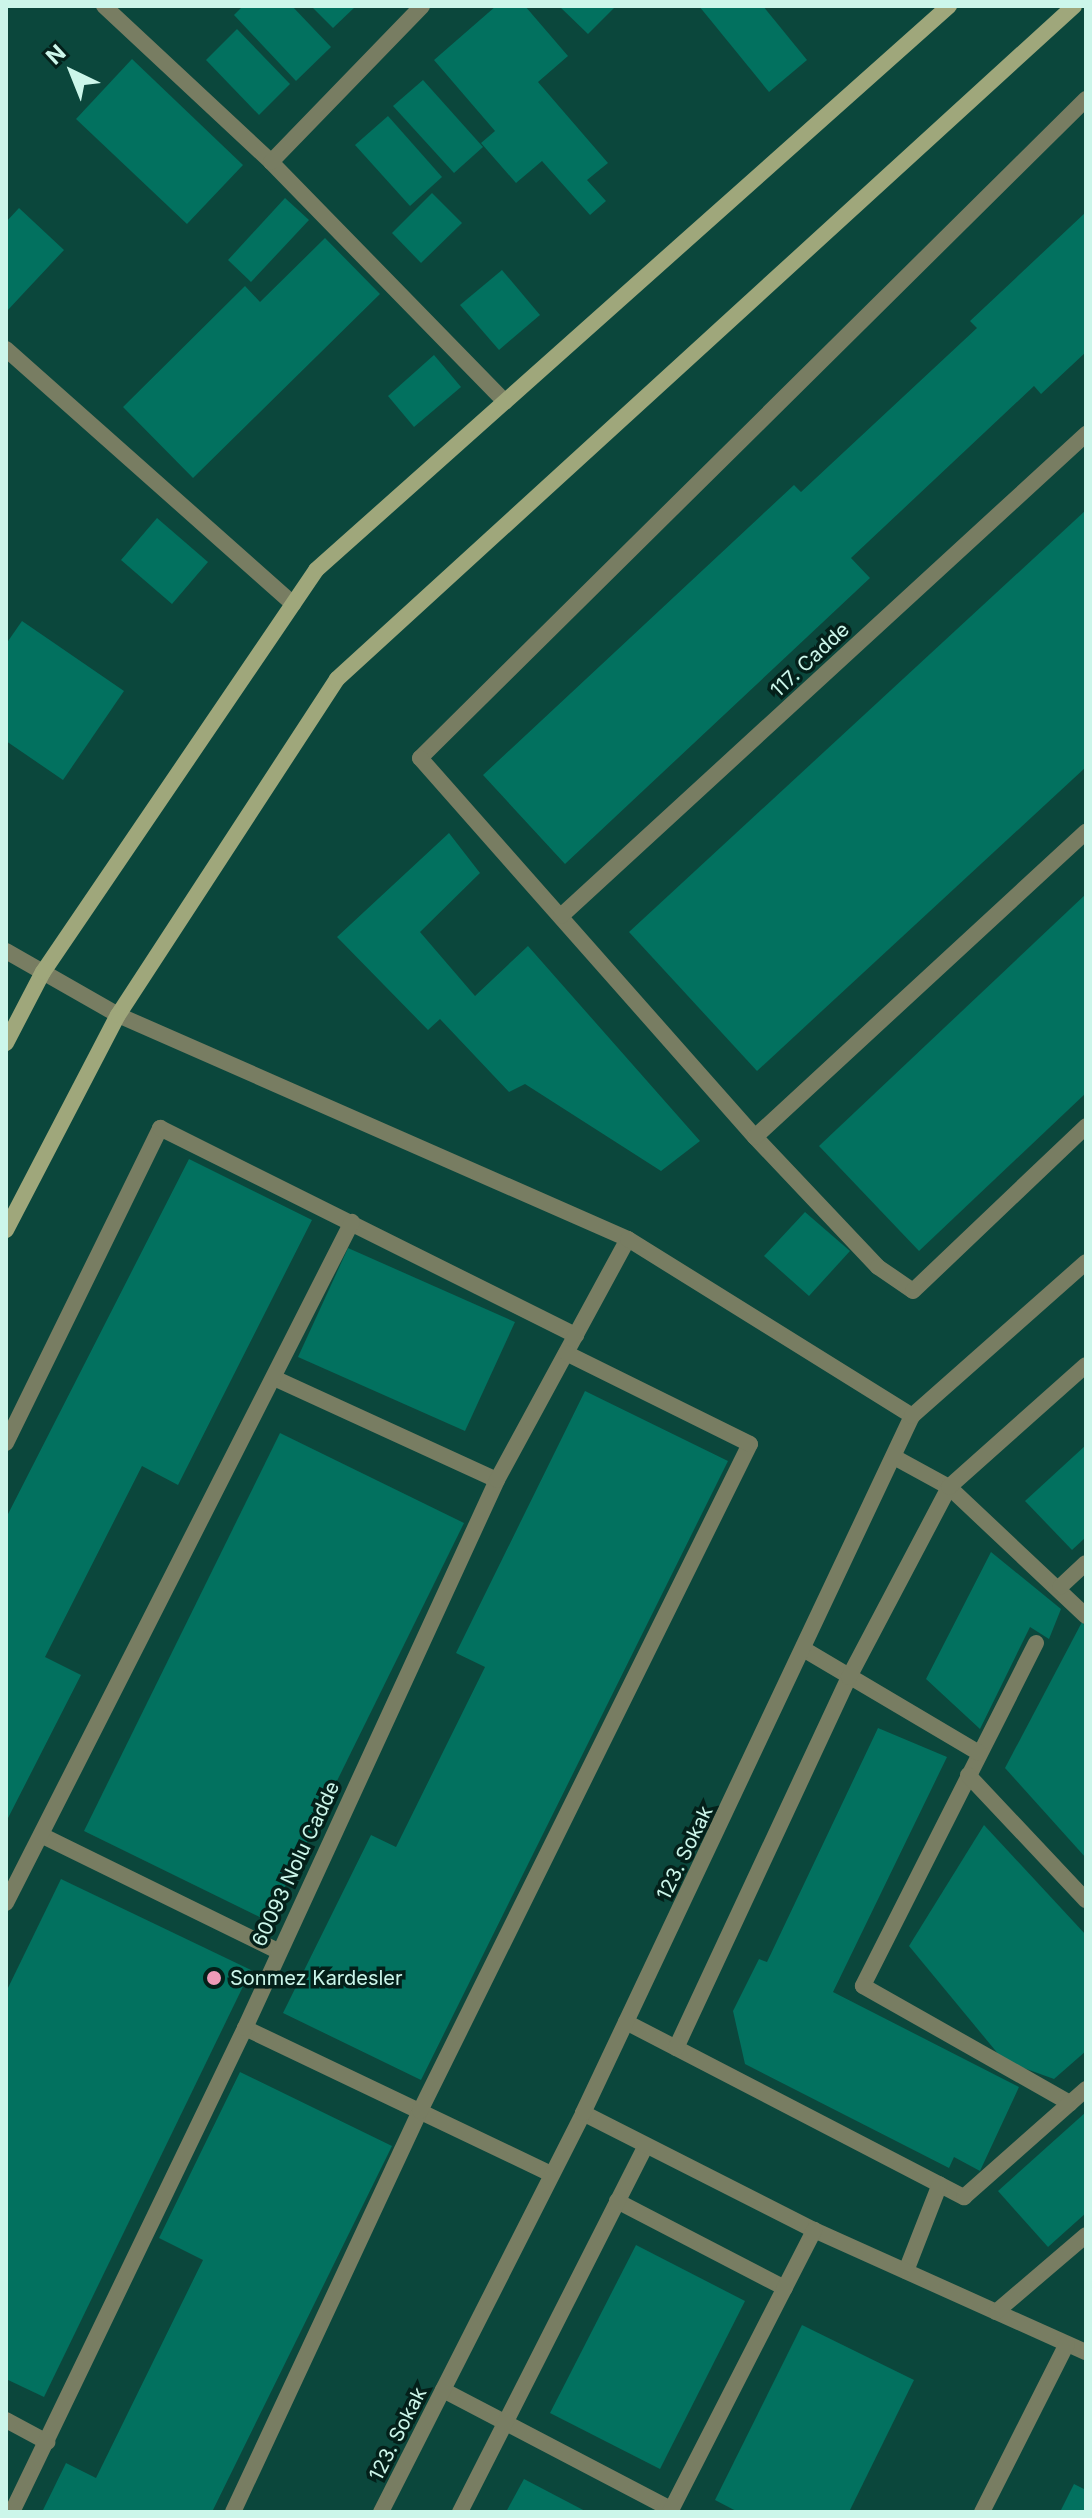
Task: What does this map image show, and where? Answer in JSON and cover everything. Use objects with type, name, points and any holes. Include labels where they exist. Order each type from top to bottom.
[{"type":"street","points":[[104,6],[271,162],[505,402]]},
{"type":"street","points":[[271,162],[422,6]]},
{"type":"street","points":[[6,1043],[43,972],[316,570],[949,6]]},
{"type":"street","points":[[6,1230],[118,1015],[337,679],[1074,6]]},
{"type":"street","points":[[1085,100],[420,758],[755,1137],[878,1267],[913,1291],[1086,1126]]},
{"type":"street","points":[[6,349],[293,604]]},
{"type":"street","name":"117. Cadde","points":[[561,916],[1086,434]]},
{"type":"street","points":[[755,1137],[1086,832]]},
{"type":"street","points":[[6,951],[118,1015],[628,1239],[912,1416]]},
{"type":"street","points":[[6,1443],[160,1128],[576,1335]]},
{"type":"street","points":[[8,1891],[43,1836],[352,1222]]},
{"type":"street","name":"60093 Nolu Cadde","points":[[12,2512],[245,2028],[497,1480],[628,1239]]},
{"type":"street","name":"123. Sokak","points":[[381,2512],[583,2113],[805,1650],[912,1416],[1086,1262]]},
{"type":"street","points":[[233,2512],[420,2111],[750,1444],[566,1353]]},
{"type":"street","points":[[676,2048],[849,1677],[949,1487],[1086,1365]]},
{"type":"street","points":[[274,1378],[497,1480]]},
{"type":"street","points":[[894,1457],[949,1487],[1060,1587],[1086,1616]]},
{"type":"street","points":[[1060,1587],[1086,1563]]},
{"type":"street","points":[[1036,1643],[863,1986],[1070,2103]]},
{"type":"street","points":[[805,1650],[979,1753]]},
{"type":"street","points":[[968,1775],[1086,1900]]},
{"type":"street","points":[[43,1836],[278,1951]]},
{"type":"street","points":[[626,2022],[964,2197],[1086,2089]]},
{"type":"street","points":[[245,2028],[551,2174]]},
{"type":"street","points":[[583,2113],[814,2230],[1086,2352]]},
{"type":"street","points":[[460,2512],[646,2145]]},
{"type":"street","points":[[906,2271],[940,2184]]},
{"type":"street","points":[[617,2201],[785,2288]]},
{"type":"street","points":[[443,2390],[673,2511],[814,2230]]},
{"type":"street","points":[[996,2312],[1086,2235]]},
{"type":"street","points":[[982,2512],[1067,2344]]},
{"type":"street","points":[[6,2420],[47,2442]]},
{"type":"shaded area","points":[[6,6],[1086,6],[1086,2512],[6,2512]]},
{"type":"building","points":[[243,6],[292,6],[331,47],[296,81],[234,15]]},
{"type":"building","points":[[311,6],[356,6],[333,28]]},
{"type":"building","points":[[496,6],[525,6],[568,56],[538,82],[608,163],[587,180],[606,201],[590,215],[542,161],[516,183],[481,143],[495,131],[434,60]]},
{"type":"building","points":[[559,6],[616,6],[588,34]]},
{"type":"building","points":[[699,6],[763,6],[807,60],[769,92]]},
{"type":"building","points":[[237,29],[290,84],[259,115],[206,60]]},
{"type":"building","points":[[132,59],[243,165],[187,224],[76,119]]},
{"type":"building","points":[[423,80],[483,147],[454,173],[393,106]]},
{"type":"building","points":[[388,116],[442,177],[410,206],[355,145]]},
{"type":"building","points":[[432,193],[462,223],[421,263],[392,233]]},
{"type":"building","points":[[285,198],[309,220],[251,282],[228,260]]},
{"type":"building","points":[[19,208],[64,250],[6,312],[6,222]]},
{"type":"building","points":[[1086,212],[1086,352],[1041,394],[1034,386],[851,558],[870,578],[565,864],[483,775],[794,485],[801,492],[977,328],[970,321]]},
{"type":"building","points":[[325,238],[380,294],[193,478],[123,407],[245,286],[260,302]]},
{"type":"building","points":[[502,270],[540,315],[499,350],[460,305]]},
{"type":"building","points":[[434,355],[461,387],[414,427],[388,396]]},
{"type":"building","points":[[1086,510],[1086,767],[757,1071],[629,932]]},
{"type":"building","points":[[157,518],[208,562],[172,604],[121,560]]},
{"type":"building","points":[[22,621],[124,691],[63,780],[6,741],[6,644]]},
{"type":"building","points":[[449,833],[480,873],[420,932],[475,996],[528,946],[700,1141],[661,1171],[525,1084],[509,1092],[440,1019],[428,1030],[337,937]]},
{"type":"building","points":[[1086,894],[1086,1093],[919,1251],[819,1146]]},
{"type":"building","points":[[189,1159],[312,1220],[178,1485],[142,1466],[45,1657],[81,1675],[6,1822],[6,1518]]},
{"type":"building","points":[[805,1212],[850,1251],[809,1296],[764,1256]]},
{"type":"building","points":[[348,1248],[515,1322],[465,1431],[298,1357]]},
{"type":"building","points":[[585,1391],[728,1461],[421,2080],[283,2013],[371,1835],[396,1847],[485,1667],[456,1653]]},
{"type":"building","points":[[280,1433],[464,1523],[268,1921],[84,1831]]},
{"type":"building","points":[[1086,1445],[1086,1537],[1072,1550],[1025,1501]]},
{"type":"building","points":[[991,1552],[1061,1609],[1049,1639],[1030,1627],[980,1729],[926,1679]]},
{"type":"building","points":[[1082,1622],[1086,1627],[1086,1858],[1005,1768]]},
{"type":"building","points":[[878,1728],[947,1757],[833,1992],[1019,2087],[980,2171],[954,2157],[949,2168],[745,2064],[733,2011],[759,1959],[767,1962]]},
{"type":"building","points":[[984,1825],[1086,1935],[1086,2051],[1054,2079],[1004,2061],[909,1946]]},
{"type":"building","points":[[61,1879],[251,1970],[44,2397],[6,2379],[6,1992]]},
{"type":"building","points":[[240,2072],[392,2146],[212,2512],[42,2512],[66,2463],[96,2478],[203,2260],[159,2238]]},
{"type":"building","points":[[1086,2112],[1086,2213],[1048,2247],[998,2191]]},
{"type":"building","points":[[636,2245],[745,2301],[660,2469],[550,2413]]},
{"type":"building","points":[[802,2325],[914,2380],[849,2512],[738,2512],[715,2500]]},
{"type":"building","points":[[524,2479],[587,2512],[506,2512]]},
{"type":"building","points":[[1074,2484],[1086,2490],[1086,2512],[1060,2512]]},
{"type":"place","name":"Sonmez Kardesler","points":[[214,1978]]}]
